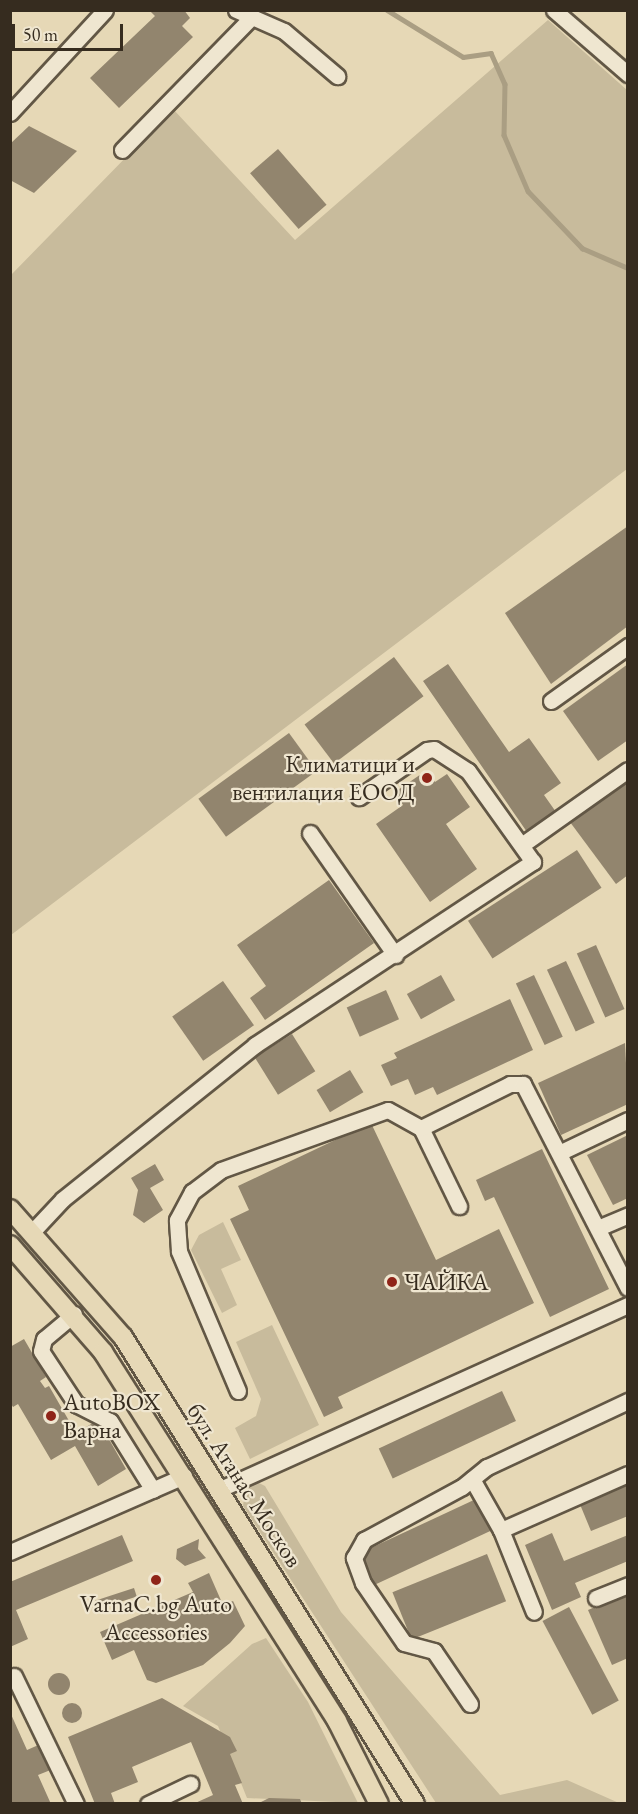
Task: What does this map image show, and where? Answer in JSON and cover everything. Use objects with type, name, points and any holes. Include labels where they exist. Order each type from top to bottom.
[{"type":"main road","name":"бул. Атанас Москов","points":[[10,1209],[123,1337],[416,1803]]},
{"type":"main road","name":"бул. Атанас Москов","points":[[10,1245],[74,1314],[184,1476],[337,1721],[379,1803]]},
{"type":"main road","points":[[195,1495],[198,1477],[205,1477],[218,1490]]},
{"type":"street","points":[[10,113],[105,10]]},
{"type":"street","points":[[236,10],[284,31],[337,76]]},
{"type":"street","points":[[554,10],[627,74]]},
{"type":"street","points":[[122,150],[252,17]]},
{"type":"street","points":[[550,701],[627,646]]},
{"type":"street","points":[[32,1232],[63,1199],[255,1045],[528,868],[532,856],[468,771],[430,748],[359,797]]},
{"type":"street","points":[[523,844],[627,770]]},
{"type":"street","points":[[310,833],[395,955]]},
{"type":"street","points":[[421,1128],[510,1084],[523,1084],[561,1152],[627,1288]]},
{"type":"street","points":[[238,1390],[179,1251],[177,1220],[192,1192],[221,1170],[388,1110],[421,1128],[459,1206]]},
{"type":"street","points":[[561,1152],[627,1120]]},
{"type":"street","points":[[598,1228],[627,1215]]},
{"type":"street","points":[[218,1490],[627,1305]]},
{"type":"street","points":[[74,1314],[44,1339],[41,1352],[76,1404],[110,1421],[153,1490]]},
{"type":"street","points":[[470,1704],[434,1651],[404,1643],[363,1583],[354,1558],[364,1540],[472,1479],[487,1467],[627,1401]]},
{"type":"street","points":[[501,1530],[627,1474]]},
{"type":"street","points":[[10,1552],[184,1476]]},
{"type":"street","points":[[472,1479],[501,1530],[534,1612]]},
{"type":"street","points":[[597,1599],[627,1585]]},
{"type":"street","points":[[14,1676],[76,1803]]},
{"type":"street","points":[[148,1803],[190,1784]]},
{"type":"shaded area","points":[[548,20],[627,90],[627,469],[11,935],[11,275],[173,109],[295,240]]},
{"type":"shaded area","points":[[223,1222],[241,1260],[221,1269],[237,1305],[222,1313],[191,1250],[199,1235]]},
{"type":"shaded area","points":[[272,1325],[319,1425],[250,1459],[235,1428],[256,1416],[261,1399],[236,1342]]},
{"type":"shaded area","points":[[255,1481],[265,1486],[341,1612],[500,1795],[567,1780],[619,1803],[436,1803],[243,1506],[245,1488]]},
{"type":"shaded area","points":[[266,1638],[308,1702],[358,1803],[247,1798],[218,1726],[183,1706],[252,1644]]},
{"type":"building","points":[[149,10],[184,10],[190,18],[182,26],[193,37],[119,108],[90,78],[155,16]]},
{"type":"building","points":[[29,126],[77,151],[34,193],[10,180],[10,144]]},
{"type":"building","points":[[278,149],[327,205],[299,229],[250,173]]},
{"type":"building","points":[[628,526],[628,626],[551,684],[505,613]]},
{"type":"building","points":[[394,657],[423,696],[334,764],[305,724]]},
{"type":"building","points":[[448,664],[509,752],[529,738],[561,783],[544,795],[556,812],[527,832],[423,681]]},
{"type":"building","points":[[628,664],[628,740],[598,761],[563,711]]},
{"type":"building","points":[[289,733],[317,771],[226,837],[198,799]]},
{"type":"building","points":[[427,770],[435,782],[447,774],[470,807],[446,824],[477,869],[430,902],[376,824],[403,805],[395,792]]},
{"type":"building","points":[[628,777],[628,875],[616,884],[567,818]]},
{"type":"building","points":[[577,850],[602,888],[492,959],[468,921]]},
{"type":"building","points":[[329,880],[374,943],[265,1020],[250,998],[266,986],[237,945]]},
{"type":"building","points":[[596,945],[624,1009],[605,1017],[577,954]]},
{"type":"building","points":[[566,961],[595,1023],[576,1032],[547,970]]},
{"type":"building","points":[[441,975],[455,1000],[421,1019],[407,994]]},
{"type":"building","points":[[534,975],[563,1037],[545,1045],[516,983]]},
{"type":"building","points":[[223,981],[254,1025],[203,1061],[172,1017]]},
{"type":"building","points":[[386,990],[399,1019],[360,1037],[347,1007]]},
{"type":"building","points":[[510,999],[533,1050],[437,1095],[433,1087],[415,1095],[408,1079],[391,1086],[381,1065],[397,1058],[394,1053]]},
{"type":"building","points":[[292,1034],[315,1071],[278,1095],[255,1057]]},
{"type":"building","points":[[625,1043],[628,1104],[561,1135],[538,1083]]},
{"type":"building","points":[[350,1070],[363,1092],[330,1112],[317,1090]]},
{"type":"building","name":"ЧАЙКА","points":[[371,1123],[436,1260],[499,1229],[534,1303],[338,1397],[343,1408],[324,1417],[230,1219],[249,1210],[238,1186]]},
{"type":"building","points":[[628,1135],[628,1198],[613,1205],[587,1155]]},
{"type":"building","points":[[542,1149],[609,1289],[550,1317],[494,1197],[485,1201],[476,1180]]},
{"type":"building","points":[[155,1164],[164,1180],[150,1188],[163,1210],[144,1223],[133,1215],[138,1190],[131,1178]]},
{"type":"building","points":[[24,1339],[46,1377],[40,1381],[45,1388],[49,1386],[76,1433],[98,1420],[126,1469],[98,1486],[75,1446],[51,1460],[18,1404],[13,1407],[10,1402],[10,1347]]},
{"type":"building","points":[[502,1391],[516,1421],[393,1478],[379,1448]]},
{"type":"building","points":[[628,1483],[628,1516],[591,1531],[579,1502]]},
{"type":"building","points":[[476,1499],[491,1531],[375,1585],[360,1553]]},
{"type":"building","points":[[552,1533],[564,1561],[628,1535],[628,1561],[575,1583],[581,1597],[552,1610],[525,1545]]},
{"type":"building","points":[[122,1535],[133,1561],[16,1610],[28,1639],[10,1647],[10,1582]]},
{"type":"building","points":[[199,1539],[198,1549],[206,1558],[185,1566],[176,1559],[177,1549]]},
{"type":"building","points":[[487,1554],[506,1601],[412,1639],[392,1592]]},
{"type":"building","points":[[209,1573],[223,1605],[233,1601],[245,1626],[230,1643],[203,1665],[156,1683],[147,1680],[134,1650],[112,1660],[100,1632],[193,1592],[188,1583]]},
{"type":"building","points":[[134,1588],[137,1597],[98,1609],[95,1601]]},
{"type":"building","points":[[628,1593],[628,1658],[612,1665],[588,1610]]},
{"type":"building","points":[[569,1607],[619,1701],[592,1715],[543,1621]]},
{"type":"building","points":[[59,1673],[67,1676],[70,1684],[67,1692],[59,1695],[51,1692],[48,1684],[51,1676]]},
{"type":"building","points":[[162,1698],[230,1737],[237,1751],[230,1754],[242,1783],[235,1785],[243,1804],[193,1804],[213,1795],[191,1742],[132,1767],[138,1782],[111,1793],[115,1804],[95,1804],[68,1737]]},
{"type":"building","points":[[68,1703],[76,1703],[82,1709],[82,1717],[76,1723],[68,1723],[62,1717],[62,1709]]},
{"type":"building","points":[[10,1712],[27,1750],[43,1743],[53,1769],[38,1775],[51,1804],[10,1804]]},
{"type":"building","points":[[269,1798],[300,1799],[302,1804],[257,1804]]},
{"type":"waterway","points":[[387,10],[463,57],[491,53],[505,84],[504,135],[528,191],[582,248],[628,268]]},
{"type":"place","name":"Климатици и вентилация ЕООД","points":[[427,778]]},
{"type":"place","name":"ЧАЙКА","points":[[392,1282]]},
{"type":"place","name":"AutoBOX Варна","points":[[51,1416]]},
{"type":"place","name":"VarnaC.bg Auto Accessories","points":[[156,1580]]}]
